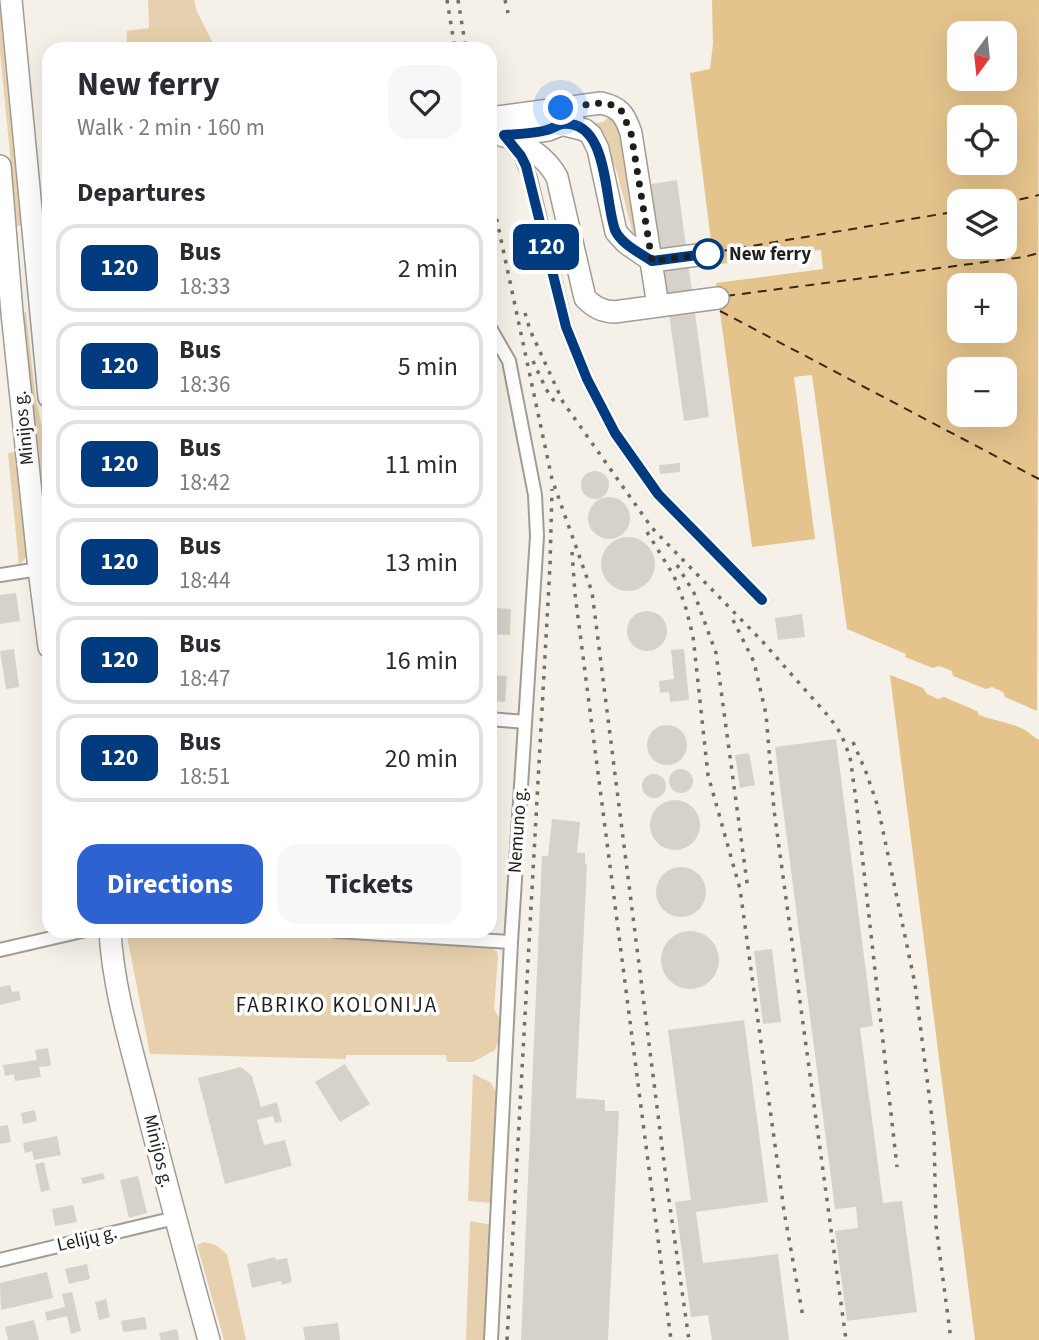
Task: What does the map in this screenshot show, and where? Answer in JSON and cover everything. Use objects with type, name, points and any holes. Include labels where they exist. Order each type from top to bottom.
[{"type":"main road","name":"Minijos g.","points":[[11,0],[42,250]]},
{"type":"main road","points":[[497,136],[548,130],[570,120],[594,119],[606,104]]},
{"type":"main road","points":[[497,117],[606,104],[621,110],[631,133],[658,306]]},
{"type":"main road","points":[[561,124],[585,130],[591,135],[598,149],[616,232],[626,243],[652,261],[713,253]]},
{"type":"main road","points":[[497,136],[530,147],[551,166],[557,177],[585,298],[603,311],[614,312],[718,298]]},
{"type":"main road","name":"Minijos g.","points":[[0,166],[11,294],[42,552]]},
{"type":"main road","points":[[10,265],[42,250]]},
{"type":"main road","points":[[11,294],[42,276]]},
{"type":"main road","name":"Minijos g.","points":[[101,938],[111,961],[175,1218],[209,1340]]},
{"type":"main road","name":"Minijos g.","points":[[110,938],[111,961]]},
{"type":"street","points":[[497,136],[521,156],[526,166],[566,327],[587,379],[615,433],[658,494],[762,600]]},
{"type":"street","name":"Nemuno g.","points":[[491,1340],[511,942],[537,536],[535,495],[509,361],[497,340]]},
{"type":"street","points":[[0,575],[42,569]]},
{"type":"street","points":[[497,720],[525,722]]},
{"type":"street","points":[[0,950],[52,938]]},
{"type":"street","points":[[448,938],[511,942]]},
{"type":"street","name":"Lelijų g.","points":[[0,1260],[175,1218]]},
{"type":"shaded area","points":[[148,0],[194,0],[212,42],[126,42],[127,31],[149,28]]},
{"type":"shaded area","points":[[712,0],[1039,0],[1037,711],[1005,697],[1003,692],[992,687],[986,689],[953,676],[952,671],[939,666],[933,668],[905,657],[906,654],[847,629],[812,375],[794,377],[815,539],[752,547],[716,283],[823,269],[821,250],[714,265],[690,73],[710,69],[713,44]]},
{"type":"shaded area","points":[[0,7],[24,225],[17,226],[0,52]]},
{"type":"shaded area","points":[[611,115],[624,128],[639,240],[634,238],[617,172],[593,124],[603,122]]},
{"type":"shaded area","points":[[26,312],[35,396],[42,426],[42,496],[19,315]]},
{"type":"shaded area","points":[[15,452],[20,467],[28,555],[19,565],[8,453]]},
{"type":"shaded area","points":[[890,675],[923,688],[927,694],[938,699],[944,697],[977,711],[979,715],[1019,727],[1039,740],[1039,1340],[975,1340]]},
{"type":"shaded area","points":[[127,938],[368,938],[487,946],[497,951],[494,1009],[501,1022],[501,1034],[495,1050],[473,1062],[447,1062],[446,1055],[346,1055],[346,1059],[150,1054]]},
{"type":"shaded area","points":[[473,1074],[490,1082],[498,1095],[491,1203],[468,1201]]},
{"type":"shaded area","points":[[470,1221],[492,1225],[484,1340],[466,1340]]},
{"type":"shaded area","points":[[204,1242],[216,1245],[227,1254],[246,1340],[224,1340],[197,1245]]},
{"type":"building","points":[[677,180],[709,417],[684,421],[651,184]]},
{"type":"building","points":[[680,463],[680,472],[660,474],[659,465]]},
{"type":"building","points":[[595,471],[605,475],[609,485],[605,495],[595,499],[585,495],[581,485],[585,475]]},
{"type":"building","points":[[609,497],[624,503],[630,518],[624,533],[609,539],[594,533],[588,518],[594,503]]},
{"type":"building","points":[[628,537],[647,545],[655,564],[647,583],[628,591],[609,583],[601,564],[609,545]]},
{"type":"building","points":[[16,593],[20,621],[0,624],[0,595]]},
{"type":"building","points":[[497,608],[511,609],[510,635],[497,634]]},
{"type":"building","points":[[647,611],[661,617],[667,631],[661,645],[647,651],[633,645],[627,631],[633,617]]},
{"type":"building","points":[[802,614],[805,637],[778,640],[775,618]]},
{"type":"building","points":[[14,649],[19,687],[6,689],[0,651]]},
{"type":"building","points":[[684,649],[689,700],[670,702],[669,692],[660,693],[659,681],[674,679],[671,650]]},
{"type":"building","points":[[497,675],[507,676],[505,702],[497,701]]},
{"type":"building","points":[[667,725],[681,731],[687,745],[681,759],[667,765],[653,759],[647,745],[653,731]]},
{"type":"building","points":[[836,739],[873,1026],[860,1028],[883,1203],[902,1201],[917,1312],[847,1321],[835,1231],[858,1228],[856,1207],[835,1209],[775,747]]},
{"type":"building","points":[[749,753],[755,785],[740,788],[735,755]]},
{"type":"building","points":[[676,769],[686,769],[693,776],[693,786],[686,793],[676,793],[669,786],[669,776]]},
{"type":"building","points":[[649,774],[659,774],[666,781],[666,791],[659,798],[649,798],[642,791],[642,781]]},
{"type":"building","points":[[675,800],[693,807],[700,825],[693,843],[675,850],[657,843],[650,825],[657,807]]},
{"type":"building","points":[[552,819],[580,822],[577,853],[585,853],[587,864],[576,1098],[605,1100],[605,1111],[619,1111],[608,1340],[521,1340],[542,856],[548,856]]},
{"type":"building","points":[[681,867],[699,874],[706,892],[699,910],[681,917],[663,910],[656,892],[663,874]]},
{"type":"building","points":[[684,931],[696,931],[711,939],[719,954],[719,966],[711,981],[696,989],[684,989],[669,981],[661,966],[661,954],[669,939]]},
{"type":"building","points":[[772,949],[781,1022],[763,1024],[754,951]]},
{"type":"building","points":[[10,985],[12,992],[19,991],[21,1000],[0,1005],[0,987]]},
{"type":"building","points":[[744,1020],[768,1202],[696,1212],[703,1263],[778,1254],[789,1340],[712,1340],[708,1315],[691,1317],[675,1202],[691,1200],[668,1030]]},
{"type":"building","points":[[48,1048],[51,1066],[39,1067],[41,1077],[15,1081],[14,1074],[5,1076],[3,1065],[37,1060],[35,1050]]},
{"type":"building","points":[[345,1064],[370,1104],[340,1122],[315,1082]]},
{"type":"building","points":[[241,1067],[252,1076],[261,1107],[277,1102],[282,1122],[275,1123],[273,1116],[257,1120],[264,1145],[285,1140],[292,1166],[225,1184],[198,1078]]},
{"type":"building","points":[[35,1110],[37,1121],[23,1124],[21,1113]]},
{"type":"building","points":[[8,1125],[11,1142],[0,1144],[0,1126]]},
{"type":"building","points":[[57,1136],[61,1155],[34,1160],[32,1151],[25,1153],[23,1143]]},
{"type":"building","points":[[44,1162],[50,1190],[41,1192],[35,1164]]},
{"type":"building","points":[[103,1173],[105,1179],[83,1184],[81,1178]]},
{"type":"building","points":[[138,1176],[147,1213],[129,1218],[120,1180]]},
{"type":"building","points":[[73,1205],[77,1222],[55,1226],[52,1209]]},
{"type":"building","points":[[275,1257],[276,1260],[287,1258],[292,1282],[282,1285],[281,1281],[252,1288],[247,1264]]},
{"type":"building","points":[[87,1264],[90,1279],[69,1284],[65,1269]]},
{"type":"building","points":[[47,1272],[53,1298],[1,1310],[0,1283]]},
{"type":"building","points":[[72,1292],[81,1331],[71,1334],[67,1316],[47,1321],[45,1312],[65,1307],[62,1294]]},
{"type":"building","points":[[106,1299],[110,1317],[99,1320],[95,1302]]},
{"type":"building","points":[[145,1317],[147,1329],[123,1332],[121,1321]]},
{"type":"building","points":[[34,1320],[39,1340],[8,1340],[5,1327]]},
{"type":"building","points":[[338,1323],[340,1340],[305,1340],[303,1327]]},
{"type":"building","points":[[177,1329],[179,1340],[161,1340],[159,1333]]},
{"type":"ferry route","points":[[1017,200],[1039,195]]},
{"type":"ferry route","points":[[722,251],[947,213]]},
{"type":"ferry route","points":[[726,296],[1039,253]]},
{"type":"ferry route","points":[[720,311],[1039,479]]},
{"type":"railway","points":[[447,0],[454,42]]},
{"type":"railway","points":[[458,0],[465,42]]},
{"type":"railway","points":[[505,0],[508,13]]},
{"type":"railway","points":[[497,221],[552,479],[592,592],[689,1340]]},
{"type":"railway","points":[[525,313],[563,402],[652,528],[762,641],[841,734],[850,757],[856,800],[897,1167]]},
{"type":"railway","points":[[533,361],[558,407]]},
{"type":"railway","points":[[507,1340],[552,489]]},
{"type":"railway","points":[[647,532],[674,576],[693,636],[708,775],[740,889],[784,1211],[803,1317]]},
{"type":"railway","points":[[572,552],[575,594],[671,1340]]},
{"type":"railway","points":[[677,565],[694,593],[716,653],[748,890]]},
{"type":"railway","points":[[733,620],[754,662],[766,714],[774,810],[846,1340]]},
{"type":"railway","points":[[853,742],[878,807],[915,984],[934,1134],[936,1226],[951,1340]]},
{"type":"bus line","name":"120","points":[[713,253],[652,261],[626,243],[616,232],[598,149],[591,135],[585,130],[561,124],[548,130],[504,135],[526,166],[566,327],[587,379],[615,433],[658,494],[762,600]]},
{"type":"place","name":"New ferry","points":[[708,254]]},
{"type":"district","name":"FABRIKO KOLONIJA","points":[[337,1005]]},
{"type":"route","points":[[561,108],[601,103],[621,110],[631,133],[652,261],[713,253],[708,254]]}]
